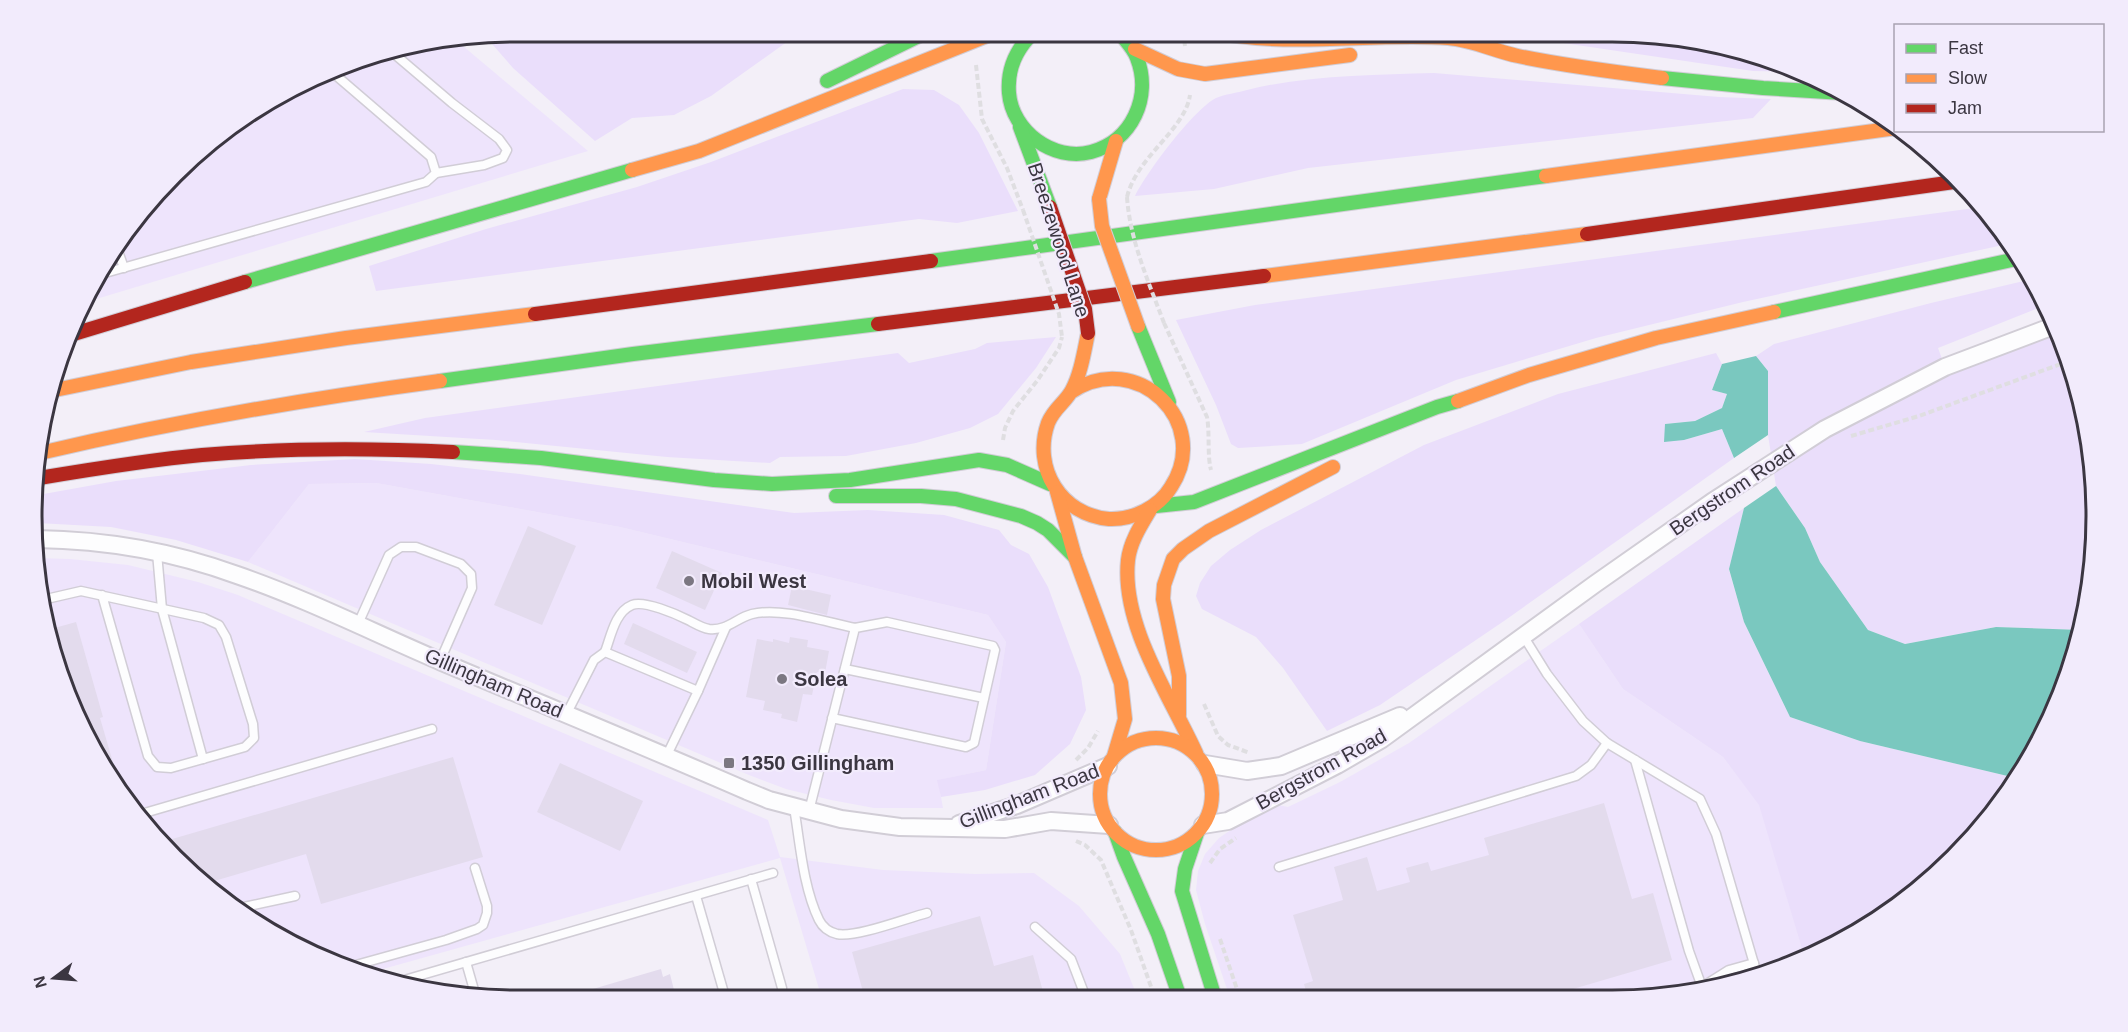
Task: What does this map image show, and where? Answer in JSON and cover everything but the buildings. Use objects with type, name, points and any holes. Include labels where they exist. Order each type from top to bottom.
[{"type":"main road","points":[[815,87],[907,42]]},
{"type":"main road","points":[[79,332],[699,151],[972,42]]},
{"type":"main road","name":"Breezewood Lane","points":[[1022,42],[1012,61],[1007,82],[1010,103],[1050,207],[1085,309],[1088,333],[1071,392]]},
{"type":"main road","points":[[1019,123],[1031,137],[1046,147],[1064,153],[1082,154],[1100,150],[1116,141],[1131,127],[1141,109],[1145,89],[1143,69],[1129,42]]},
{"type":"main road","points":[[1134,42],[1188,73],[1216,74],[1326,57],[1365,54]]},
{"type":"main road","points":[[1474,42],[1506,54],[1633,74],[1770,89],[1824,92]]},
{"type":"main road","points":[[1471,57],[1506,54]]},
{"type":"main road","points":[[614,175],[696,143],[785,102]]},
{"type":"main road","points":[[59,389],[191,362],[346,338],[788,281],[1886,129]]},
{"type":"main road","points":[[1116,141],[1099,199],[1102,226],[1138,326],[1181,426],[1185,448],[1181,470],[1172,490],[1153,508],[1134,538],[1128,561],[1128,589],[1136,621],[1161,684],[1200,758],[1212,795],[1209,810],[1185,869],[1182,891],[1213,990]]},
{"type":"main road","points":[[46,451],[120,434],[338,395],[633,354],[1490,248],[1949,183]]},
{"type":"main road","points":[[44,477],[201,455],[376,448],[540,458],[774,484],[837,480],[980,460],[1001,462],[1054,488],[1072,506],[1090,516],[1110,520],[1131,518],[1153,508],[1194,502],[1437,407],[1476,396],[1529,375],[1656,338],[2010,260]]},
{"type":"main road","points":[[1171,407],[1155,391],[1135,381],[1113,377],[1091,381],[1071,392],[1055,409],[1045,430],[1042,452],[1075,557],[1121,683],[1125,719],[1102,780],[1100,796],[1103,811],[1144,898],[1177,990]]},
{"type":"main road","points":[[1388,441],[1440,417],[1476,396]]},
{"type":"main road","points":[[1179,715],[1179,676],[1163,599],[1164,585],[1173,559],[1209,531],[1346,461]]},
{"type":"main road","points":[[714,479],[757,490],[818,496],[921,496],[956,499],[1021,516],[1036,523],[1048,530],[1075,557]]},
{"type":"main road","points":[[1111,761],[1130,745],[1146,739],[1163,739],[1179,744],[1200,758]]},
{"type":"main road","points":[[1112,829],[1129,844],[1147,850],[1174,848],[1200,829]]},
{"type":"street","name":"Bergstrom Road","points":[[1200,829],[1228,821],[1382,739],[1580,594],[1702,509],[1825,429],[1945,367],[2047,328]]},
{"type":"street","name":"Gillingham Road","points":[[43,539],[97,543],[157,553],[237,575],[358,624],[769,800],[801,809],[841,819],[900,828],[1005,829],[1051,821],[1065,821],[1112,829]]},
{"type":"street","name":"Bergstrom Road","points":[[1200,758],[1247,771],[1281,766],[1366,732],[1434,700]]},
{"type":"street","name":"Gillingham Road","points":[[949,827],[1017,805],[1111,761]]},
{"type":"lane","points":[[111,272],[426,182],[436,173],[484,165],[503,158],[507,150],[499,139],[452,104],[398,57]]},
{"type":"lane","points":[[338,77],[431,157],[436,173]]},
{"type":"lane","points":[[120,256],[124,268]]},
{"type":"lane","points":[[358,624],[389,555],[401,547],[416,547],[461,564],[471,573],[472,588],[440,661]]},
{"type":"lane","points":[[157,553],[162,609],[203,759]]},
{"type":"lane","points":[[49,598],[81,591],[204,618],[219,625],[226,637],[253,724],[254,738],[245,747],[171,768],[157,766],[148,756],[102,596]]},
{"type":"lane","points":[[567,713],[594,660],[605,652],[617,618],[625,609],[634,604],[642,604],[680,616],[708,629],[726,627],[750,614],[782,613],[855,628],[887,622],[990,644],[995,650],[974,743],[971,746],[966,747],[832,718]]},
{"type":"lane","points":[[666,757],[726,627]]},
{"type":"lane","points":[[855,628],[832,718],[801,809],[808,885],[819,922],[827,930],[838,934],[854,933],[927,913]]},
{"type":"lane","points":[[1524,637],[1547,674],[1583,722],[1607,743],[1700,799],[1716,834],[1755,968]]},
{"type":"lane","points":[[605,652],[698,691]]},
{"type":"lane","points":[[845,669],[984,698]]},
{"type":"lane","points":[[146,812],[432,729]]},
{"type":"lane","points":[[1279,867],[1576,776],[1591,765],[1607,743]]},
{"type":"lane","points":[[1635,760],[1698,982]]},
{"type":"lane","points":[[361,964],[446,940],[483,925],[487,914],[486,906],[475,868]]},
{"type":"lane","points":[[411,978],[773,873]]},
{"type":"lane","points":[[751,879],[782,988]]},
{"type":"lane","points":[[248,906],[295,896]]},
{"type":"lane","points":[[696,896],[723,990]]},
{"type":"lane","points":[[1035,927],[1071,959],[1083,990]]},
{"type":"lane","points":[[466,962],[473,988]]},
{"type":"lane","points":[[1717,978],[1729,970],[1754,963]]},
{"type":"path","points":[[1183,42],[1190,96],[1185,111],[1130,184],[1127,197],[1128,214],[1141,263],[1164,323],[1184,370],[1202,404],[1209,432],[1210,466],[1220,492]]},
{"type":"path","points":[[967,44],[978,72],[982,119],[1007,168],[1023,210],[1059,314],[1062,337],[1059,348],[1009,417],[1005,428],[1001,462]]},
{"type":"path","points":[[1843,438],[1919,416],[2061,364]]},
{"type":"path","points":[[1201,694],[1208,717],[1218,736],[1228,745],[1251,751],[1247,771]]},
{"type":"path","points":[[1072,762],[1088,748],[1102,721]]},
{"type":"path","points":[[1065,821],[1063,838],[1078,841],[1101,860],[1152,990]]},
{"type":"path","points":[[1206,870],[1220,849],[1242,835]]},
{"type":"path","points":[[1218,932],[1237,990]]},
{"type":"shaded area","points":[[787,42],[711,96],[674,115],[632,118],[595,141],[513,68],[491,43]]},
{"type":"shaded area","points":[[1557,42],[1643,43],[1674,46],[1735,58],[1776,71],[1753,71]]},
{"type":"shaded area","points":[[462,45],[588,151],[95,300],[140,227],[181,181],[227,140],[306,91],[364,67],[393,58]]},
{"type":"shaded area","points":[[1434,73],[1719,97],[1771,99],[1753,118],[1308,168],[1214,189],[1135,196],[1171,142],[1195,115],[1216,98],[1293,81],[1363,75]]},
{"type":"shaded area","points":[[903,89],[934,90],[959,105],[979,133],[1018,211],[957,223],[919,219],[376,291],[369,266],[486,229],[637,187],[711,162]]},
{"type":"shaded area","points":[[1972,208],[2001,245],[1743,302],[1596,338],[1456,380],[1302,444],[1238,448],[1231,444],[1216,405],[1176,320],[1255,305]]},
{"type":"shaded area","points":[[2023,281],[2038,308],[1938,348],[1945,367],[2050,335],[2070,393],[2082,454],[2085,485],[2085,547],[2082,578],[2072,630],[1996,627],[1905,644],[1868,630],[1820,562],[1805,528],[1776,486],[1768,435],[1768,371],[1756,356],[1774,344]]},
{"type":"shaded area","points":[[1056,337],[1036,368],[998,414],[970,428],[916,443],[846,456],[780,457],[770,463],[667,457],[496,440],[364,432],[425,418],[898,353],[909,363],[975,349],[987,343]]},
{"type":"shaded area","points":[[1716,353],[1722,364],[1712,390],[1727,394],[1722,408],[1695,421],[1665,424],[1684,440],[1722,429],[1734,458],[1504,621],[1380,705],[1327,731],[1283,668],[1256,637],[1202,609],[1196,596],[1200,583],[1211,566],[1230,550],[1261,530],[1424,445],[1558,394]]},
{"type":"shaded area","points":[[1756,356],[1768,371],[1768,435],[1734,458],[1722,429],[1684,440],[1664,442],[1665,424],[1695,421],[1722,408],[1727,394],[1712,390],[1722,364]]},
{"type":"shaded area","points":[[355,459],[431,464],[520,474],[794,513],[868,510],[944,515],[999,530],[1011,545],[1029,554],[1048,587],[1081,677],[1086,710],[1070,744],[1035,775],[985,790],[941,797],[937,780],[986,770],[1006,642],[988,615],[620,527],[376,483],[309,484],[248,562],[176,540],[111,527],[42,523],[43,494],[116,481],[251,465]]},
{"type":"shaded area","points":[[376,483],[620,527],[988,615],[1006,642],[986,770],[938,780],[943,808],[874,808],[786,789],[248,562],[309,484]]},
{"type":"shaded area","points":[[1776,486],[1805,528],[1820,562],[1868,630],[1905,644],[1996,627],[2072,630],[2050,697],[2037,726],[2008,776],[1860,741],[1790,717],[1744,622],[1729,569],[1744,508]]},
{"type":"shaded area","points":[[1744,508],[1729,570],[1744,622],[1790,717],[1860,741],[2008,776],[1968,829],[1925,872],[1875,910],[1802,950],[1759,805],[1723,757],[1623,689],[1579,624]]},
{"type":"shaded area","points":[[44,558],[128,565],[198,582],[238,595],[768,820],[780,857],[883,870],[975,874],[1034,873],[1079,906],[1120,954],[1135,990],[819,990],[780,858],[380,970],[335,954],[279,926],[227,892],[181,851],[140,805],[106,753],[78,697],[58,639]]},
{"type":"shaded area","points":[[1579,624],[1623,689],[1723,757],[1760,805],[1802,950],[1735,974],[1674,986],[1643,989],[1227,990],[1196,890],[1198,871],[1205,854],[1219,838],[1241,823],[1278,805],[1288,807],[1340,782],[1409,743]]},
{"type":"traffic: fast","points":[[827,81],[907,42]]},
{"type":"traffic: fast","points":[[1025,42],[1011,67],[1009,84],[1012,107],[1018,120],[1026,131],[1049,148],[1077,154],[1091,152],[1118,138],[1128,128],[1135,115],[1140,102],[1141,73],[1137,58],[1127,42]]},
{"type":"traffic: fast","points":[[1662,78],[1823,92]]},
{"type":"traffic: fast","points":[[1020,127],[1050,207]]},
{"type":"traffic: fast","points":[[245,282],[632,170]]},
{"type":"traffic: fast","points":[[931,261],[1546,176]]},
{"type":"traffic: fast","points":[[1774,312],[2010,260]]},
{"type":"traffic: fast","points":[[440,381],[633,354],[878,324]]},
{"type":"traffic: fast","points":[[1138,326],[1169,402]]},
{"type":"traffic: fast","points":[[1156,506],[1194,502],[1437,407],[1458,401]]},
{"type":"traffic: fast","points":[[453,452],[541,458],[714,480],[772,484],[850,480],[979,460],[1007,465],[1050,484]]},
{"type":"traffic: fast","points":[[836,496],[921,496],[956,499],[1021,516],[1037,523],[1048,530],[1075,557]]},
{"type":"traffic: fast","points":[[1115,832],[1158,934],[1177,990]]},
{"type":"traffic: fast","points":[[1197,833],[1185,869],[1182,891],[1213,990]]},
{"type":"traffic: slow","points":[[632,170],[699,151],[972,42]]},
{"type":"traffic: slow","points":[[1469,42],[1536,60],[1662,78]]},
{"type":"traffic: slow","points":[[1135,49],[1178,69],[1205,74],[1350,55]]},
{"type":"traffic: slow","points":[[1546,176],[1886,129]]},
{"type":"traffic: slow","points":[[1099,199],[1116,141]]},
{"type":"traffic: slow","points":[[1099,199],[1102,226],[1138,326]]},
{"type":"traffic: slow","points":[[1264,276],[1587,234]]},
{"type":"traffic: slow","points":[[1458,401],[1529,375],[1656,338],[1774,312]]},
{"type":"traffic: slow","points":[[59,389],[191,362],[346,338],[535,314]]},
{"type":"traffic: slow","points":[[1071,392],[1096,381],[1120,379],[1143,386],[1162,399],[1175,417],[1182,439],[1181,463],[1171,487],[1160,501],[1136,515],[1118,519],[1092,516],[1077,509],[1064,499],[1048,472],[1044,456],[1044,440],[1048,423],[1075,383],[1088,333]]},
{"type":"traffic: slow","points":[[46,452],[239,412],[440,381]]},
{"type":"traffic: slow","points":[[1179,715],[1179,676],[1163,599],[1164,585],[1173,559],[1209,531],[1333,467]]},
{"type":"traffic: slow","points":[[1057,492],[1075,557],[1121,683],[1125,719],[1114,756]]},
{"type":"traffic: slow","points":[[1150,510],[1136,534],[1129,553],[1128,585],[1132,610],[1150,660],[1196,753]]},
{"type":"traffic: slow","points":[[1156,738],[1177,743],[1195,755],[1207,773],[1212,794],[1207,815],[1195,833],[1177,845],[1156,850],[1135,845],[1117,833],[1105,815],[1100,794],[1105,773],[1117,755],[1135,743],[1156,738]]},
{"type":"traffic: jam","points":[[1587,234],[1949,183]]},
{"type":"traffic: jam","points":[[1050,207],[1085,309],[1088,333]]},
{"type":"traffic: jam","points":[[535,314],[931,261]]},
{"type":"traffic: jam","points":[[878,324],[1264,276]]},
{"type":"traffic: jam","points":[[79,332],[245,282]]},
{"type":"traffic: jam","points":[[44,477],[161,459],[264,451],[327,449],[453,452]]},
{"type":"place","name":"Mobil West","points":[[689,581]]},
{"type":"place","name":"Solea","points":[[782,679]]},
{"type":"place","name":"1350 Gillingham","points":[[729,763]]}]
